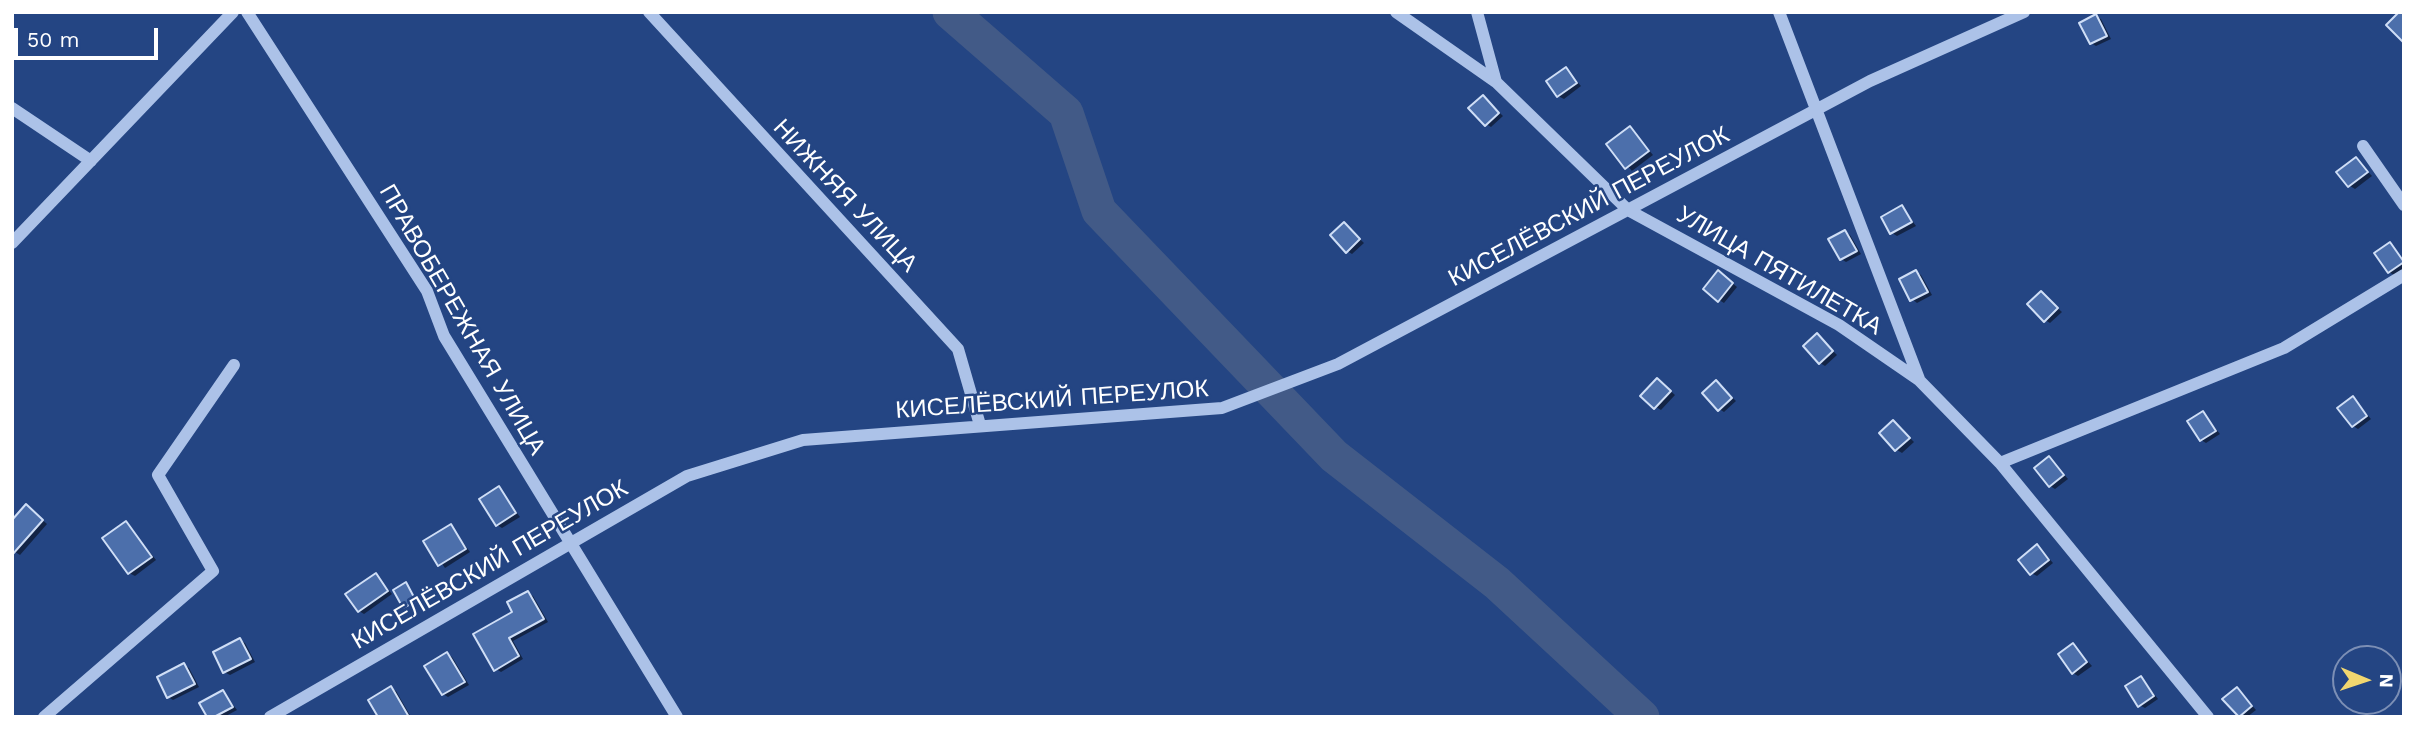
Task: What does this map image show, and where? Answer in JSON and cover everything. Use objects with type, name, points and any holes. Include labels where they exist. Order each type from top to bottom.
[{"type":"street","points":[[12,243],[233,12]]},
{"type":"street","name":"ПРАВОБЕРЕЖНАЯ УЛИЦА","points":[[247,12],[427,291],[444,336],[677,717]]},
{"type":"street","name":"НИЖНЯЯ УЛИЦА","points":[[649,12],[958,349],[980,425]]},
{"type":"street","name":"УЛИЦА ПЯТИЛЕТКА","points":[[1396,12],[1496,82],[1628,210],[1839,324],[1919,380],[2000,463],[2208,717]]},
{"type":"street","points":[[1477,12],[1496,82]]},
{"type":"street","name":"УЛИЦА ПЯТИЛЕТКА","points":[[1779,12],[1919,380]]},
{"type":"street","name":"КИСЕЛЁВСКИЙ ПЕРЕУЛОК","points":[[271,717],[687,476],[803,440],[1222,408],[1338,364],[1817,108],[1870,81],[2024,12]]},
{"type":"street","points":[[12,108],[91,161]]},
{"type":"street","points":[[2363,146],[2404,205]]},
{"type":"street","points":[[2000,463],[2284,348],[2404,275]]},
{"type":"street","points":[[44,717],[213,571],[158,475],[234,365]]},
{"type":"building","points":[[2399,12],[2404,12],[2404,43],[2386,25]]},
{"type":"building","points":[[2096,14],[2107,36],[2090,44],[2079,23]]},
{"type":"building","points":[[1566,67],[1577,83],[1557,97],[1546,81]]},
{"type":"building","points":[[1483,95],[1499,113],[1485,126],[1468,108]]},
{"type":"building","points":[[1630,126],[1649,151],[1625,169],[1606,144]]},
{"type":"building","points":[[2356,157],[2368,172],[2348,187],[2336,172]]},
{"type":"building","points":[[1902,205],[1912,222],[1890,234],[1881,217]]},
{"type":"building","points":[[1344,222],[1360,239],[1346,253],[1330,235]]},
{"type":"building","points":[[1845,230],[1857,251],[1840,260],[1828,239]]},
{"type":"building","points":[[2390,242],[2404,262],[2388,273],[2374,253]]},
{"type":"building","points":[[1718,270],[1733,283],[1718,302],[1703,289]]},
{"type":"building","points":[[1916,270],[1928,292],[1910,301],[1899,279]]},
{"type":"building","points":[[2041,291],[2058,308],[2044,322],[2027,304]]},
{"type":"building","points":[[1817,333],[1833,351],[1819,364],[1803,346]]},
{"type":"building","points":[[1657,378],[1671,391],[1654,409],[1640,396]]},
{"type":"building","points":[[1716,380],[1732,398],[1718,411],[1702,393]]},
{"type":"building","points":[[2353,396],[2367,416],[2352,427],[2337,408]]},
{"type":"building","points":[[2203,411],[2216,431],[2200,441],[2187,421]]},
{"type":"building","points":[[1893,420],[1910,438],[1895,451],[1879,433]]},
{"type":"building","points":[[2049,456],[2064,475],[2049,487],[2034,468]]},
{"type":"building","points":[[499,486],[516,513],[496,526],[479,499]]},
{"type":"building","points":[[26,504],[43,520],[12,555],[12,520]]},
{"type":"building","points":[[126,521],[152,557],[128,574],[102,538]]},
{"type":"building","points":[[451,524],[466,549],[438,566],[423,541]]},
{"type":"building","points":[[2037,544],[2049,560],[2030,575],[2018,560]]},
{"type":"building","points":[[376,573],[388,591],[358,612],[345,594]]},
{"type":"building","points":[[406,582],[416,601],[403,608],[393,590]]},
{"type":"building","points":[[528,591],[544,619],[509,638],[519,656],[494,671],[473,634],[512,612],[507,602]]},
{"type":"building","points":[[240,638],[251,659],[223,673],[213,652]]},
{"type":"building","points":[[2073,643],[2087,662],[2072,674],[2058,654]]},
{"type":"building","points":[[447,652],[465,682],[442,695],[424,666]]},
{"type":"building","points":[[184,663],[195,684],[167,698],[157,677]]},
{"type":"building","points":[[2141,676],[2154,696],[2138,707],[2125,686]]},
{"type":"building","points":[[391,686],[409,717],[378,717],[368,700]]},
{"type":"building","points":[[2237,687],[2252,706],[2239,717],[2222,699]]},
{"type":"building","points":[[223,690],[233,707],[214,717],[207,717],[199,703]]},
{"type":"waterway","points":[[950,12],[1066,113],[1099,211],[1334,456],[1497,583],[1642,717]]}]
